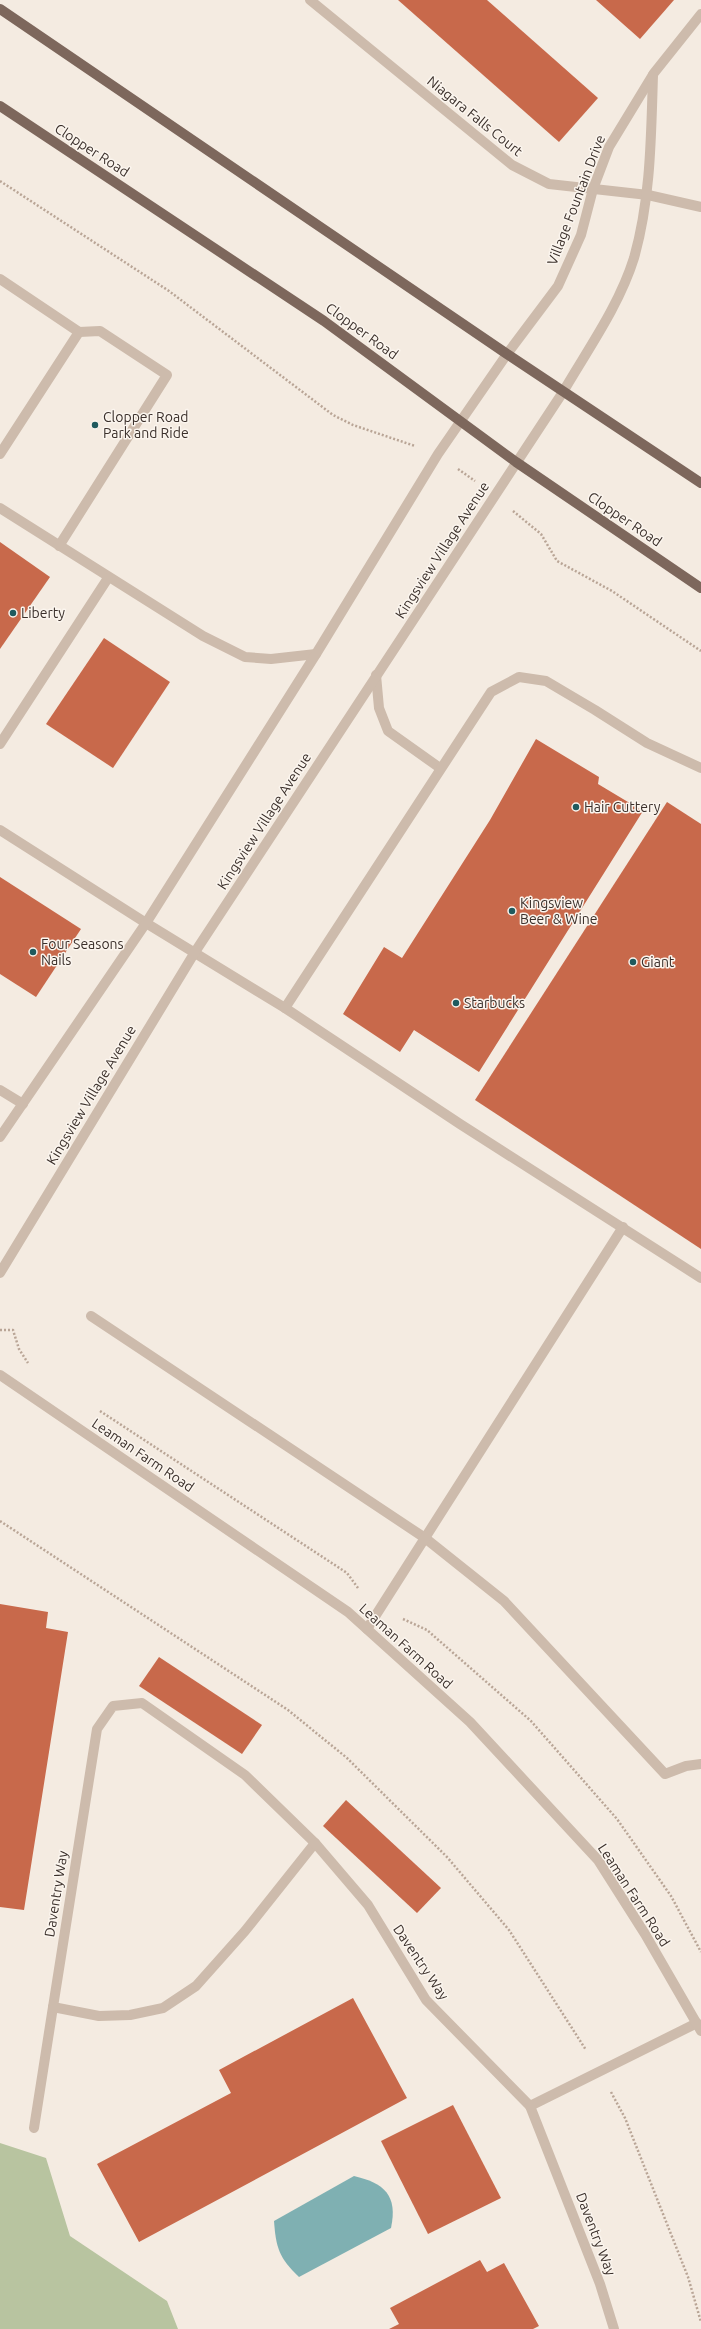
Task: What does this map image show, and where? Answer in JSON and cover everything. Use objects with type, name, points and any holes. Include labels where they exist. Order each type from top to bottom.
[{"type":"main road","points":[[0,9],[563,392],[701,482]]},
{"type":"main road","name":"Clopper Road","points":[[0,106],[324,321],[516,462],[701,588]]},
{"type":"street","name":"Niagara Falls Court","points":[[310,0],[512,165],[549,184],[648,195],[701,207]]},
{"type":"street","name":"Village Fountain Drive","points":[[507,354],[558,286],[581,234],[593,189],[609,147],[654,72],[701,14]]},
{"type":"street","points":[[563,392],[614,304],[633,259],[648,195],[654,72]]},
{"type":"street","points":[[0,279],[79,332],[100,331],[167,375],[59,546]]},
{"type":"street","points":[[0,454],[79,332]]},
{"type":"street","points":[[0,1138],[146,923],[316,654],[438,454],[507,354]]},
{"type":"street","name":"Kingsview Village Avenue","points":[[0,1273],[195,952],[563,392]]},
{"type":"street","points":[[0,508],[108,578],[203,636],[245,657],[271,659],[316,654]]},
{"type":"street","points":[[0,744],[108,578]]},
{"type":"street","points":[[376,675],[379,708],[388,731],[440,768]]},
{"type":"street","points":[[285,1008],[440,768],[491,692],[519,677],[546,681],[646,743],[701,768]]},
{"type":"street","points":[[0,830],[146,923],[285,1008],[460,1124],[701,1278]]},
{"type":"street","points":[[0,1090],[22,1104]]},
{"type":"street","points":[[367,1629],[623,1227]]},
{"type":"street","points":[[90,1316],[425,1538],[504,1602],[665,1774],[686,1766],[701,1764]]},
{"type":"street","name":"Leaman Farm Road","points":[[0,1375],[348,1612],[470,1722],[598,1860],[700,2025]]},
{"type":"street","name":"Daventry Way","points":[[34,2128],[97,1728],[114,1706],[142,1703],[245,1775],[315,1843],[368,1905],[426,2000],[530,2106],[600,2284],[614,2329]]},
{"type":"street","points":[[53,2007],[99,2016],[130,2015],[163,2008],[196,1986],[245,1931],[315,1843]]},
{"type":"street","points":[[530,2106],[600,2071],[700,2025]]},
{"type":"path","points":[[0,181],[169,291],[333,415],[353,425],[438,454],[495,496],[541,534],[556,561],[612,591],[701,651]]},
{"type":"path","points":[[0,1521],[288,1710],[347,1758],[447,1857],[509,1930],[600,2071],[625,2118],[688,2277],[701,2322]]},
{"type":"green space","points":[[0,2143],[46,2158],[70,2236],[167,2301],[178,2329],[0,2329]]},
{"type":"water","points":[[354,2176],[373,2182],[386,2192],[392,2207],[393,2217],[391,2228],[299,2277],[287,2264],[280,2252],[276,2238],[274,2221]]},
{"type":"building","points":[[398,0],[487,0],[598,98],[559,142]]},
{"type":"building","points":[[596,0],[674,0],[640,39]]},
{"type":"building","name":"Liberty","points":[[0,542],[50,577],[0,649]]},
{"type":"building","name":"Liberty","points":[[104,638],[170,682],[113,768],[46,724]]},
{"type":"building","points":[[536,739],[599,777],[598,784],[643,811],[479,1072],[414,1030],[400,1052],[343,1014],[384,947],[402,958],[490,820]]},
{"type":"building","name":"Giant","points":[[667,802],[701,824],[701,1249],[475,1100]]},
{"type":"building","name":"Four Seasons Nails","points":[[0,877],[81,929],[36,997],[0,974]]},
{"type":"building","points":[[0,1604],[48,1612],[46,1628],[68,1632],[24,1910],[0,1907]]},
{"type":"building","points":[[159,1657],[262,1725],[242,1754],[139,1686]]},
{"type":"building","points":[[346,1800],[441,1888],[417,1913],[323,1826]]},
{"type":"building","points":[[353,1998],[407,2098],[139,2242],[97,2164],[231,2093],[219,2070]]},
{"type":"building","points":[[453,2105],[501,2198],[428,2234],[381,2141]]},
{"type":"building","points":[[480,2260],[487,2272],[504,2263],[539,2326],[533,2329],[389,2329],[399,2324],[390,2308]]},
{"type":"place","name":"Clopper Road Park and Ride","points":[[95,425]]},
{"type":"place","name":"Liberty","points":[[13,613]]},
{"type":"place","name":"Hair Cuttery","points":[[576,807]]},
{"type":"place","name":"Kingsview Beer & Wine","points":[[512,911]]},
{"type":"place","name":"Four Seasons Nails","points":[[33,952]]},
{"type":"place","name":"Giant","points":[[633,962]]},
{"type":"place","name":"Starbucks","points":[[456,1003]]}]
